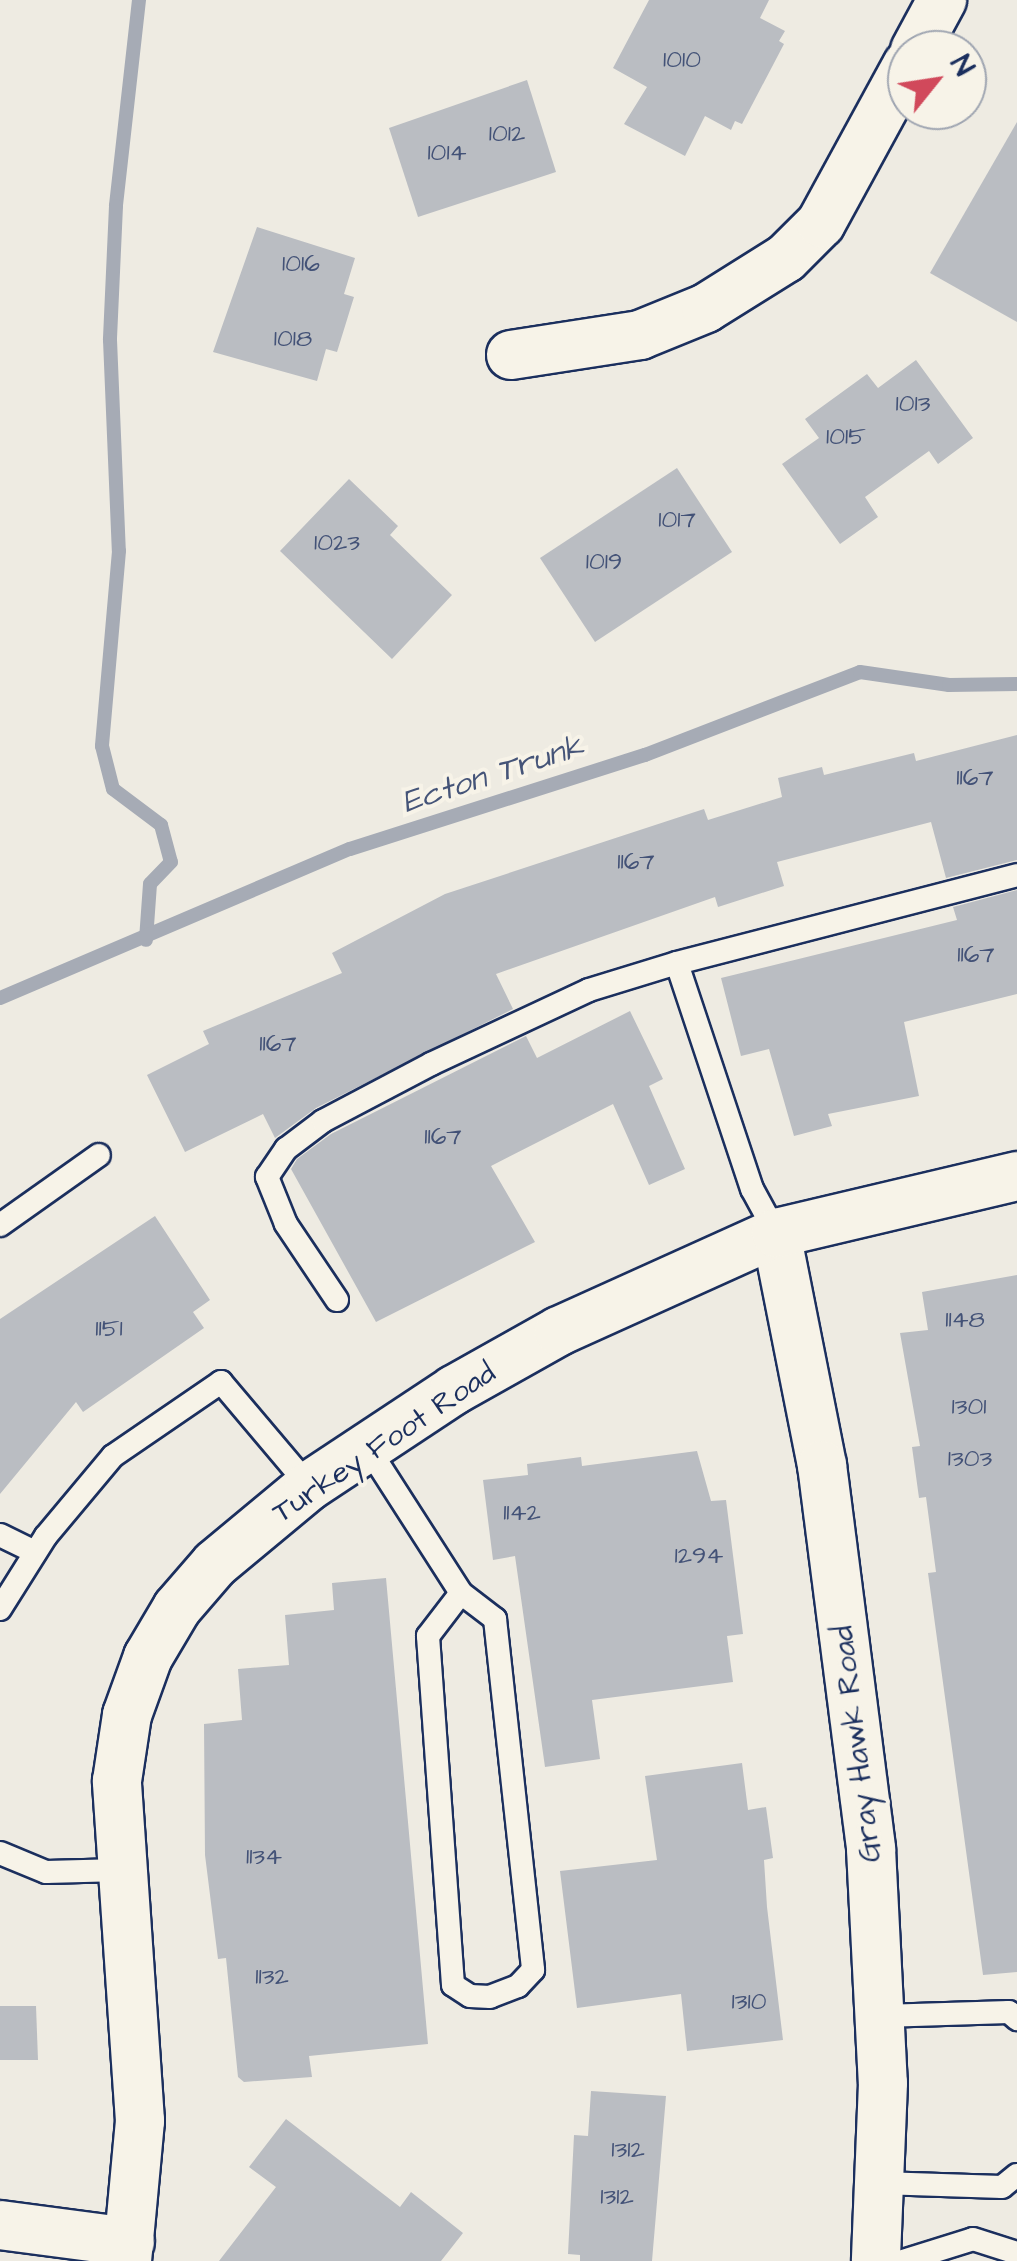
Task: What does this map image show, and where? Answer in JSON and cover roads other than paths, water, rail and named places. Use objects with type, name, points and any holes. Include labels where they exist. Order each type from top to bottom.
[{"type":"street","points":[[926,30],[942,0]]},
{"type":"street","points":[[511,355],[640,335],[706,308],[786,258],[821,223],[887,102]]},
{"type":"street","name":"Turkey Foot Road","points":[[129,2252],[140,2121],[117,1781],[127,1715],[148,1656],[215,1564],[309,1486],[559,1331],[776,1233],[1017,1176]]},
{"type":"street","name":"Gray Hawk Road","points":[[776,1233],[822,1465],[871,1850],[882,2016],[876,2261]]},
{"type":"street","points":[[0,2225],[129,2252]]},
{"type":"lane","points":[[337,1300],[286,1224],[266,1177],[286,1149],[323,1121],[431,1064],[589,990],[677,963],[1017,875]]},
{"type":"lane","points":[[677,963],[752,1189],[776,1233]]},
{"type":"lane","points":[[0,1225],[99,1155]]},
{"type":"lane","points":[[0,1609],[35,1552],[113,1456],[222,1382],[309,1486]]},
{"type":"lane","points":[[368,1448],[461,1593],[495,1618],[533,1970],[518,1986],[490,1997],[470,1996],[452,1985],[428,1636],[461,1593]]},
{"type":"lane","points":[[0,1535],[35,1552]]},
{"type":"lane","points":[[0,1852],[46,1872],[121,1870]]},
{"type":"lane","points":[[882,2016],[1009,2012],[1017,2019]]},
{"type":"lane","points":[[880,2183],[1002,2187],[1017,2176]]},
{"type":"lane","points":[[903,2261],[973,2239],[1017,2253]]},
{"type":"waterway","points":[[139,0],[116,206],[110,340],[119,551],[102,746],[113,789],[161,825],[171,862],[150,884],[146,940]]},
{"type":"waterway","name":"Ecton Trunk","points":[[0,998],[350,849],[645,755],[860,672],[949,685],[1017,684]]}]
